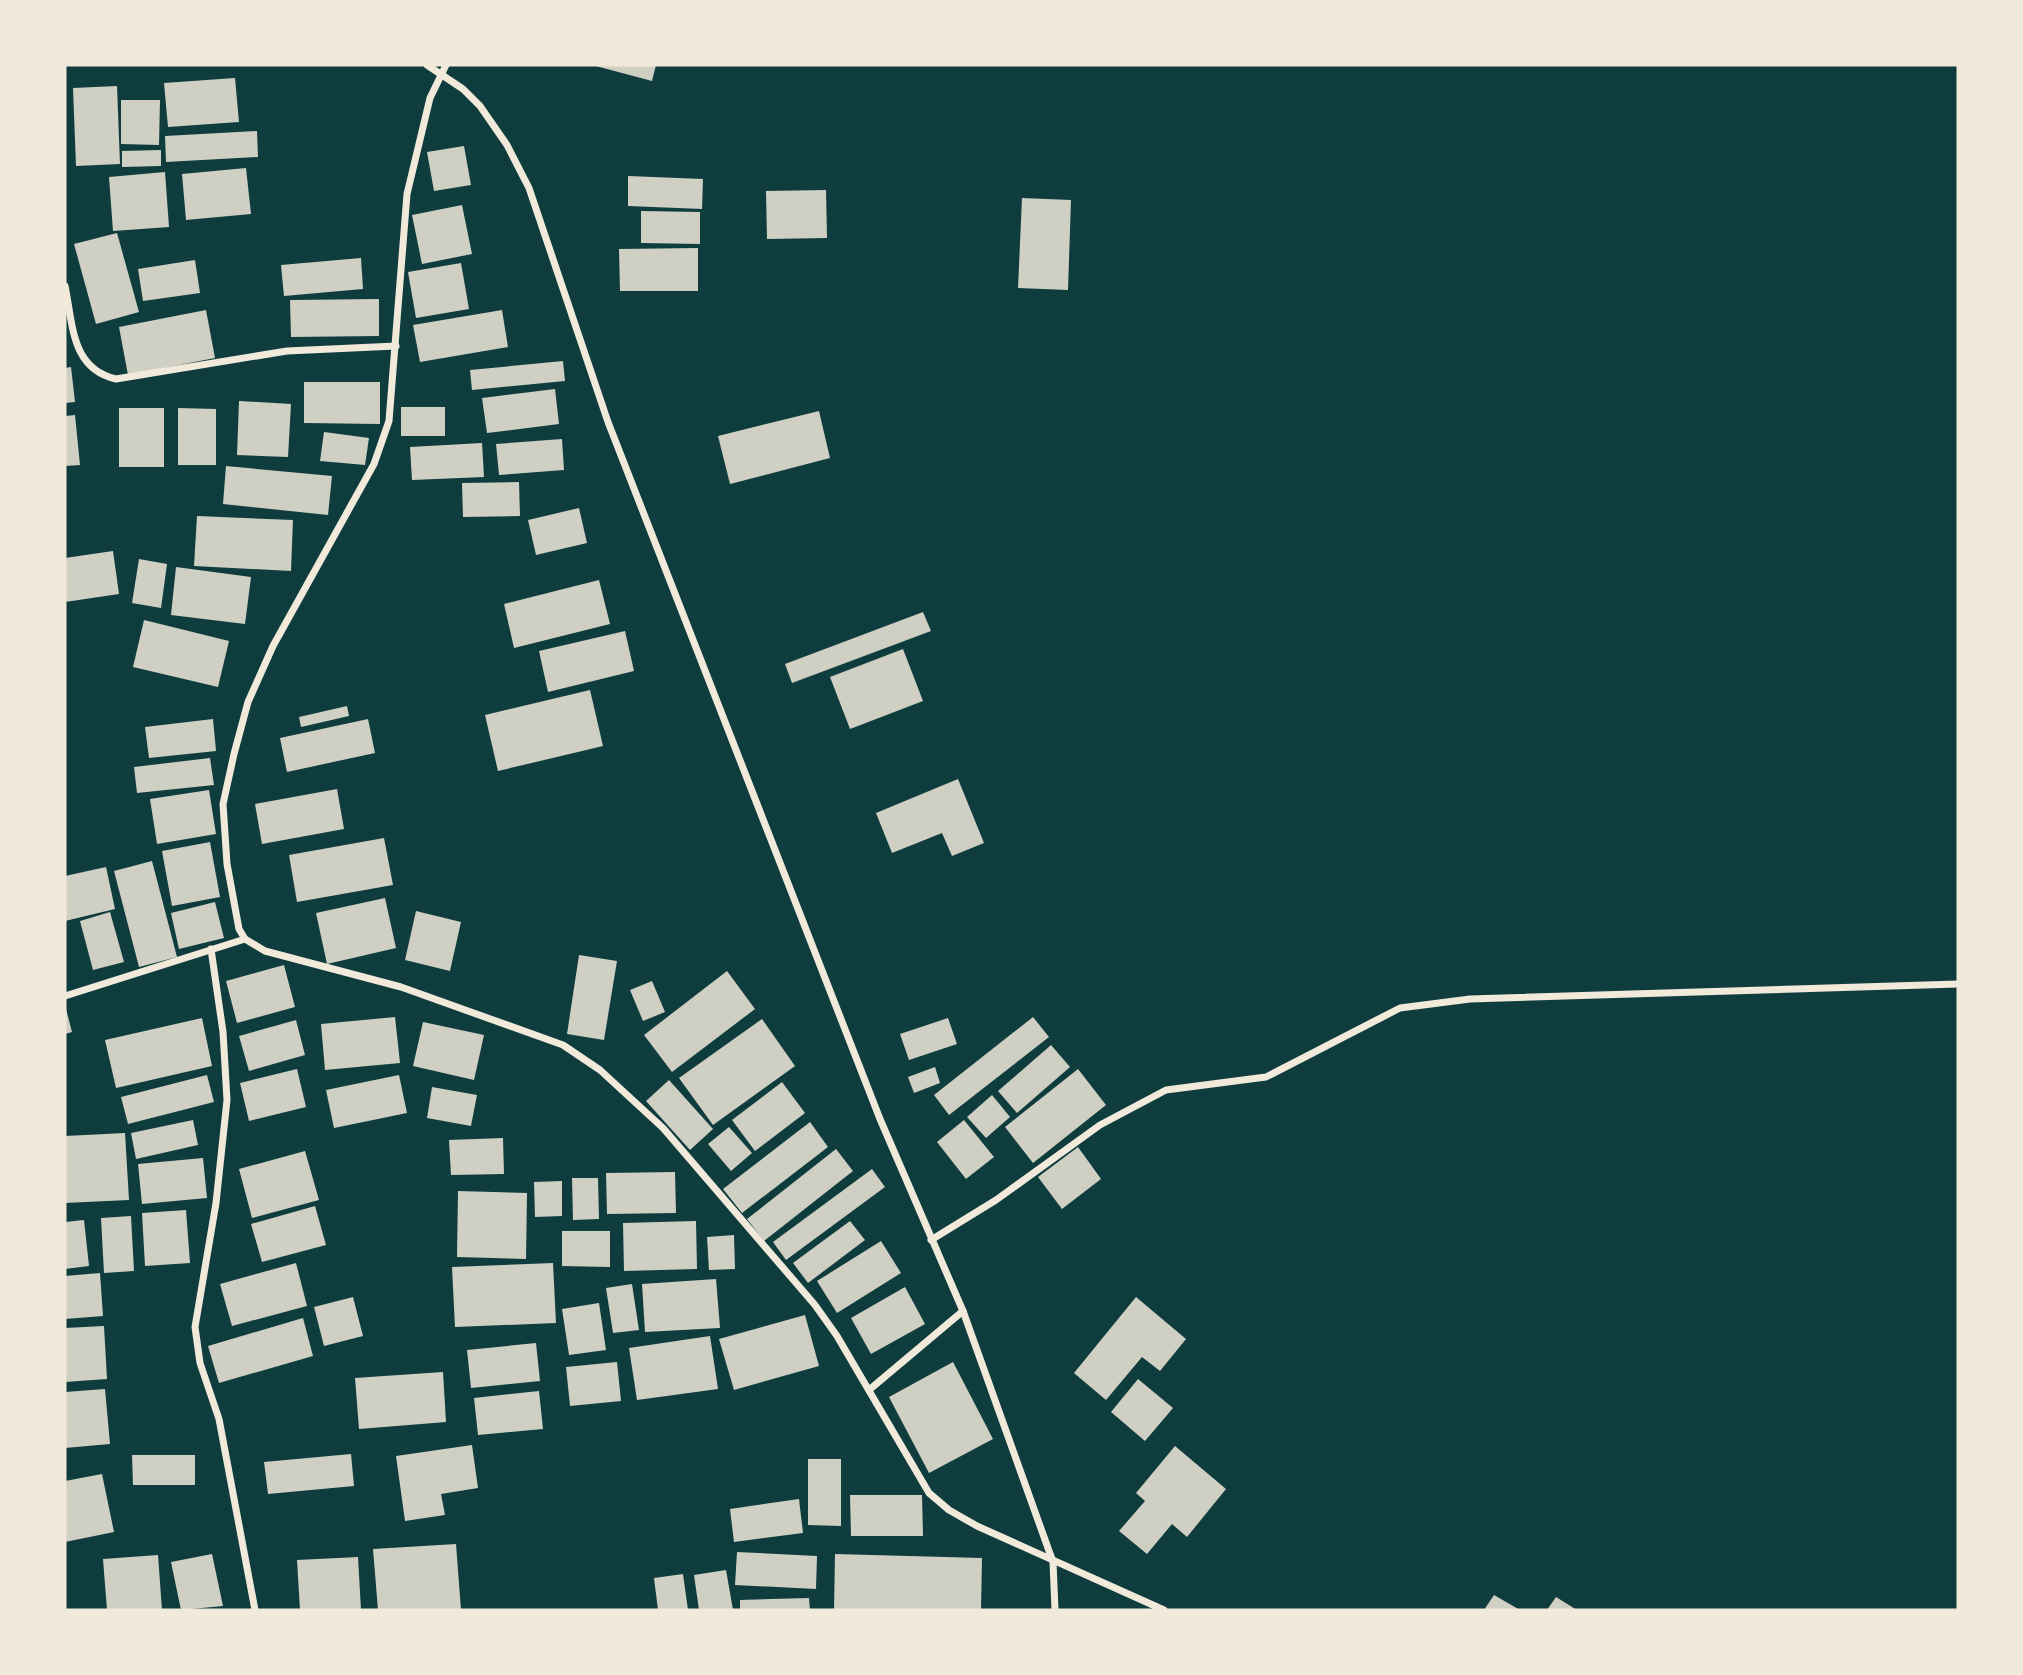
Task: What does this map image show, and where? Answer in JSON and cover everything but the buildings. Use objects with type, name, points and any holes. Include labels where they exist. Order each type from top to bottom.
[{"type":"street","points":[[427,65],[480,106],[508,145],[529,188],[608,422],[880,1119],[963,1311],[1053,1563],[1055,1610]]},
{"type":"street","points":[[446,65],[421,129],[407,194],[389,421],[373,464],[273,646],[248,702],[234,754],[223,804],[236,916],[245,939],[265,951],[401,987],[496,1019],[563,1045],[600,1070],[663,1128],[815,1305],[869,1390],[929,1493],[949,1510],[977,1526],[1053,1563],[1098,1578],[1164,1610]]},
{"type":"street","points":[[65,286],[82,357],[91,370],[116,379],[287,351],[396,346]]},
{"type":"street","points":[[65,996],[245,939]]},
{"type":"street","points":[[211,949],[223,1032],[227,1100],[216,1203],[195,1327],[200,1363],[219,1419],[255,1610]]},
{"type":"street","points":[[932,1240],[996,1200],[1100,1125],[1166,1090],[1266,1077],[1400,1008],[1470,999],[1958,984]]},
{"type":"street","points":[[869,1390],[963,1311]]}]
